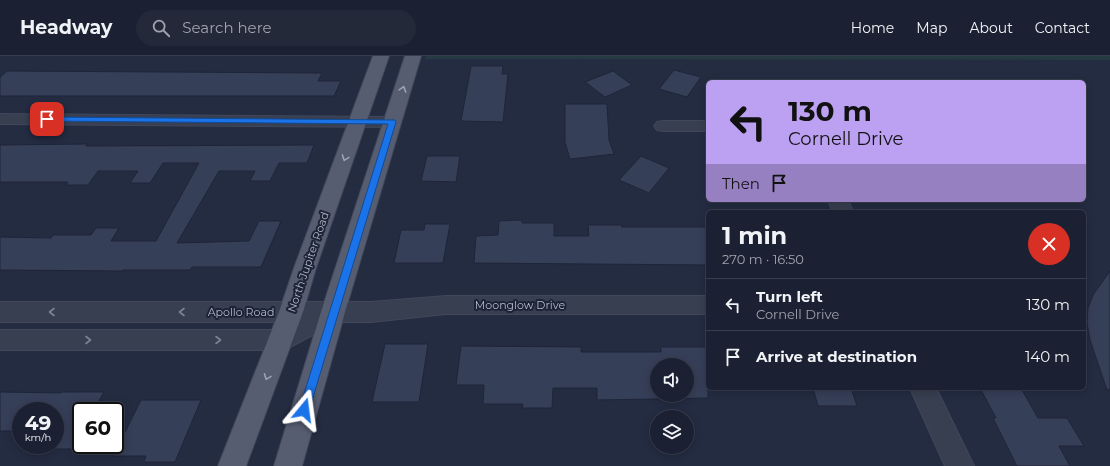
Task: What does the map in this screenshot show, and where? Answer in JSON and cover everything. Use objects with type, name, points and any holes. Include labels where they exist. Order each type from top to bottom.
[{"type":"main road","name":"North Jupiter Road","points":[[232,466],[281,340],[305,268],[381,56]]},
{"type":"main road","points":[[288,466],[333,312],[413,56]]},
{"type":"street","points":[[0,119],[392,122]]},
{"type":"street","points":[[663,126],[706,126]]},
{"type":"street","name":"Moonglow Drive","points":[[333,312],[371,312],[446,305],[706,305]]},
{"type":"street","name":"Apollo Road","points":[[0,312],[333,312]]},
{"type":"street","points":[[0,340],[281,340],[333,312]]},
{"type":"street","points":[[924,390],[960,466]]},
{"type":"shaded area","points":[[426,56],[1110,56],[1110,60],[425,59]]},
{"type":"building","points":[[471,66],[503,66],[502,74],[508,74],[503,122],[461,121]]},
{"type":"building","points":[[674,70],[701,77],[687,97],[659,89]]},
{"type":"building","points":[[7,71],[322,73],[318,81],[341,81],[334,96],[0,96],[0,77]]},
{"type":"building","points":[[613,71],[632,85],[605,97],[585,82]]},
{"type":"building","points":[[565,104],[607,104],[609,140],[614,154],[570,159],[565,142]]},
{"type":"building","points":[[87,144],[86,146],[314,145],[307,163],[279,163],[270,181],[250,181],[255,171],[219,171],[177,243],[249,241],[259,221],[281,221],[261,267],[192,267],[190,270],[122,271],[0,270],[0,237],[51,238],[53,235],[91,235],[96,228],[119,228],[111,241],[156,241],[199,163],[163,163],[150,183],[130,183],[138,171],[98,171],[88,185],[66,185],[68,182],[0,182],[0,145]]},
{"type":"building","points":[[427,156],[460,156],[456,182],[421,181]]},
{"type":"building","points":[[641,156],[669,168],[649,193],[619,180]]},
{"type":"building","points":[[522,220],[522,223],[554,223],[554,236],[589,236],[588,225],[623,225],[621,227],[706,227],[706,265],[474,263],[476,236],[498,235],[499,221]]},
{"type":"building","points":[[425,224],[450,224],[443,263],[394,263],[401,230],[424,230]]},
{"type":"building","points":[[1110,271],[1110,389],[1107,390],[1090,340],[1087,323],[1088,308],[1093,295]]},
{"type":"building","points":[[385,344],[428,344],[419,402],[372,402]]},
{"type":"building","points":[[461,346],[581,347],[581,352],[661,352],[661,347],[706,347],[706,390],[708,390],[708,398],[694,398],[694,358],[650,358],[650,399],[597,400],[597,388],[553,388],[552,408],[522,408],[523,404],[483,404],[484,385],[456,385]]},
{"type":"building","points":[[814,390],[852,390],[857,406],[818,406]]},
{"type":"building","points":[[981,390],[1022,390],[1038,418],[1067,418],[1084,446],[1059,446],[1070,466],[1017,466],[993,418],[996,418]]},
{"type":"building","points":[[0,392],[104,392],[98,402],[72,402],[72,449],[64,449],[64,402],[12,402],[12,431],[0,431]]},
{"type":"building","points":[[141,400],[201,400],[175,462],[144,462],[146,456],[113,456],[114,454],[124,454],[124,434]]},
{"type":"route","points":[[47,119],[392,122],[304,410]]}]
